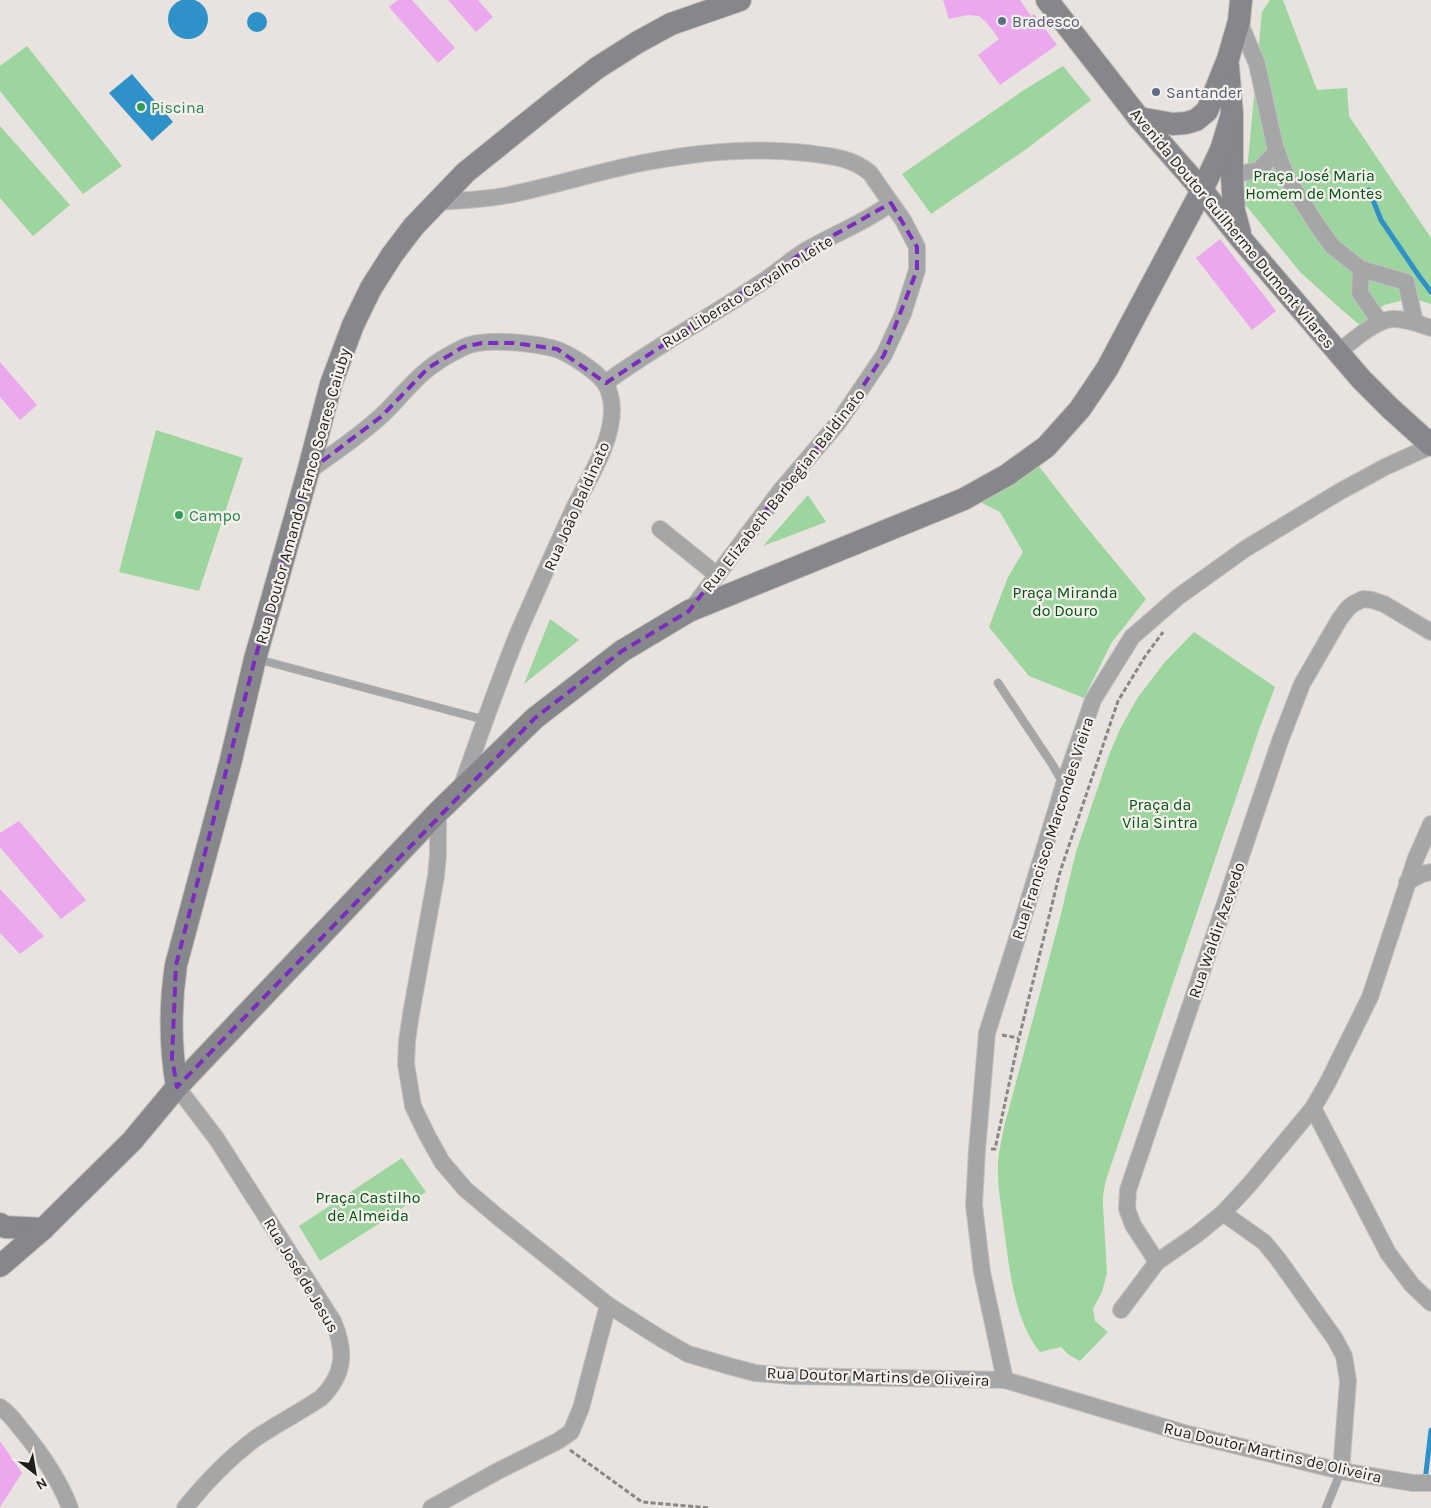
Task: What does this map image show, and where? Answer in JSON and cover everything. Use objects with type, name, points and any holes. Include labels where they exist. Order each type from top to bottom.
[{"type":"street","name":"Rua Doutor Amando Franco Soares Caiuby","points":[[177,1087],[172,1058],[172,991],[176,965],[230,764],[255,659],[331,384],[353,325],[370,288],[414,226],[466,172],[597,68],[671,24],[740,0]]},
{"type":"street","name":"Avenida Doutor Guilherme Dumont Vilares","points":[[1047,0],[1139,118],[1361,379],[1431,445]]},
{"type":"street","points":[[1139,118],[1174,124],[1186,123],[1196,120],[1207,111],[1228,59],[1240,10]]},
{"type":"street","points":[[1240,10],[1257,64],[1277,151],[1287,178],[1332,246],[1361,269],[1406,282],[1415,322]]},
{"type":"street","points":[[1228,59],[1232,114],[1234,211],[1241,239]]},
{"type":"street","points":[[0,1266],[42,1229],[132,1141],[177,1087],[438,812],[535,718],[622,651],[689,611],[964,499],[1007,475],[1046,447],[1080,409],[1107,369],[1202,190],[1221,150],[1232,114]]},
{"type":"street","name":"Rua Elizabeth Barbegian Baldinato","points":[[438,202],[502,196],[646,162],[693,155],[777,150],[838,157],[864,167],[908,228],[917,248],[916,270],[903,314],[884,355],[838,423],[781,490],[689,611]]},
{"type":"street","points":[[1232,175],[1259,170],[1277,151]]},
{"type":"street","name":"Rua Liberato Carvalho Leite","points":[[605,383],[661,345],[759,284],[802,253],[824,240],[878,214],[891,203]]},
{"type":"street","points":[[1361,269],[1360,293],[1380,322]]},
{"type":"street","points":[[1338,352],[1380,322],[1393,319],[1415,322],[1431,328]]},
{"type":"street","points":[[308,472],[376,421],[428,368],[463,347],[472,344],[482,342],[531,344],[558,349],[573,357],[605,383]]},
{"type":"street","name":"Rua João Baldinato","points":[[461,790],[485,720],[519,632],[574,508],[598,461],[609,432],[612,407],[605,383]]},
{"type":"street","name":"Rua Francisco Marcondes Vieira","points":[[1005,1380],[982,1272],[974,1205],[987,1033],[1064,784],[1093,700],[1132,637],[1178,597],[1244,549],[1339,492],[1431,445]]},
{"type":"street","points":[[660,529],[717,575]]},
{"type":"street","name":"Rua Waldir Azevedo","points":[[1157,1262],[1133,1225],[1127,1209],[1128,1190],[1280,741],[1302,684],[1334,628],[1348,608],[1363,599],[1384,604],[1431,632]]},
{"type":"street","name":"Rua Doutor Martins de Oliveira","points":[[438,812],[436,876],[407,1041],[406,1064],[414,1106],[442,1162],[465,1189],[608,1305],[688,1354],[755,1372],[791,1376],[1005,1380],[1184,1432],[1341,1471],[1413,1483],[1431,1484]]},
{"type":"street","points":[[1121,1310],[1157,1262],[1196,1235],[1223,1213],[1249,1185],[1313,1108],[1328,1082],[1370,996],[1416,858],[1431,824]]},
{"type":"street","points":[[1408,882],[1422,874],[1431,872]]},
{"type":"street","name":"Rua José de Jesus","points":[[177,1087],[216,1138],[327,1313],[339,1336],[342,1352],[336,1379],[321,1398],[257,1438],[227,1462],[201,1487],[185,1508]]},
{"type":"street","points":[[1313,1108],[1388,1253],[1412,1285],[1431,1304]]},
{"type":"street","points":[[1223,1213],[1264,1242],[1335,1339],[1344,1356],[1348,1381],[1341,1471]]},
{"type":"street","points":[[0,1224],[5,1227],[42,1229]]},
{"type":"street","points":[[431,1508],[558,1441],[571,1432],[581,1408],[608,1305]]},
{"type":"street","points":[[0,1406],[40,1452],[67,1498],[70,1508]]},
{"type":"lane","points":[[255,659],[485,720]]},
{"type":"lane","points":[[998,684],[1064,784]]},
{"type":"lane","points":[[1326,1508],[1341,1471]]},
{"type":"path","points":[[995,1149],[1018,1038],[1060,872],[1118,701],[1144,658],[1168,626]]},
{"type":"path","points":[[558,1441],[642,1502],[710,1508]]},
{"type":"highlighted area","points":[[891,203],[917,247],[917,270],[884,355],[838,423],[781,490],[689,611],[622,651],[535,718],[177,1087],[172,1058],[176,965],[255,659],[308,472],[382,416],[428,368],[463,347],[482,343],[514,343],[557,349],[606,383],[802,253]]},
{"type":"green space","name":"Praça José Maria Homem de Montes","points":[[1270,0],[1283,0],[1317,90],[1347,88],[1349,116],[1431,238],[1431,304],[1412,298],[1384,305],[1361,326],[1300,272],[1244,203],[1262,12]]},
{"type":"green space","points":[[27,46],[122,166],[83,194],[0,91],[0,66]]},
{"type":"green space","points":[[1063,66],[1091,100],[1025,150],[931,214],[902,174],[1024,90]]},
{"type":"green space","points":[[0,126],[70,205],[33,236],[0,198]]},
{"type":"green space","name":"Campo","points":[[156,430],[243,458],[199,591],[119,572]]},
{"type":"green space","name":"Praça Miranda do Douro","points":[[1038,465],[1146,599],[1112,642],[1084,698],[1029,676],[989,627],[1008,577],[1023,552],[1000,512],[978,501]]},
{"type":"green space","points":[[808,495],[826,522],[763,546]]},
{"type":"green space","points":[[550,619],[579,640],[524,684]]},
{"type":"green space","name":"Praça da Vila Sintra","points":[[1194,632],[1275,687],[1106,1180],[1103,1205],[1107,1273],[1102,1292],[1093,1309],[1095,1321],[1108,1332],[1080,1361],[1069,1355],[1061,1347],[1040,1352],[1024,1324],[1018,1308],[1008,1255],[999,1186],[999,1151],[1076,852],[1109,755],[1120,729],[1138,697],[1165,662]]},
{"type":"green space","name":"Praça Castilho de Almeida","points":[[402,1158],[426,1192],[320,1261],[299,1226]]},
{"type":"water","points":[[184,-1],[192,-1],[199,2],[205,8],[208,19],[205,30],[199,36],[192,39],[184,39],[177,36],[171,30],[168,23],[168,15],[171,8],[177,2]]},
{"type":"water","points":[[253,12],[261,12],[267,18],[267,26],[261,32],[253,32],[247,26],[247,18]]},
{"type":"water","name":"Piscina","points":[[132,74],[173,122],[152,141],[109,93]]},
{"type":"building","points":[[398,0],[412,0],[455,48],[438,63],[389,7]]},
{"type":"building","points":[[448,0],[478,0],[493,17],[476,32]]},
{"type":"building","points":[[943,0],[1020,0],[1031,16],[1034,14],[1057,45],[1000,85],[978,55],[999,39],[979,16],[968,15],[949,19]]},
{"type":"building","points":[[1220,239],[1276,311],[1252,330],[1196,258]]},
{"type":"building","points":[[0,362],[37,405],[20,420],[0,397]]},
{"type":"building","points":[[19,821],[86,900],[61,919],[0,847],[0,833]]},
{"type":"building","points":[[0,889],[44,936],[20,954],[0,933]]},
{"type":"building","points":[[0,1441],[22,1473],[0,1507]]},
{"type":"waterway","points":[[1369,190],[1381,220],[1431,292]]},
{"type":"waterway","points":[[1425,1481],[1431,1430]]},
{"type":"place","name":"Bradesco","points":[[1002,21]]},
{"type":"place","name":"Santander","points":[[1156,92]]},
{"type":"place","name":"Piscina","points":[[141,107]]},
{"type":"place","name":"Campo","points":[[179,515]]}]
